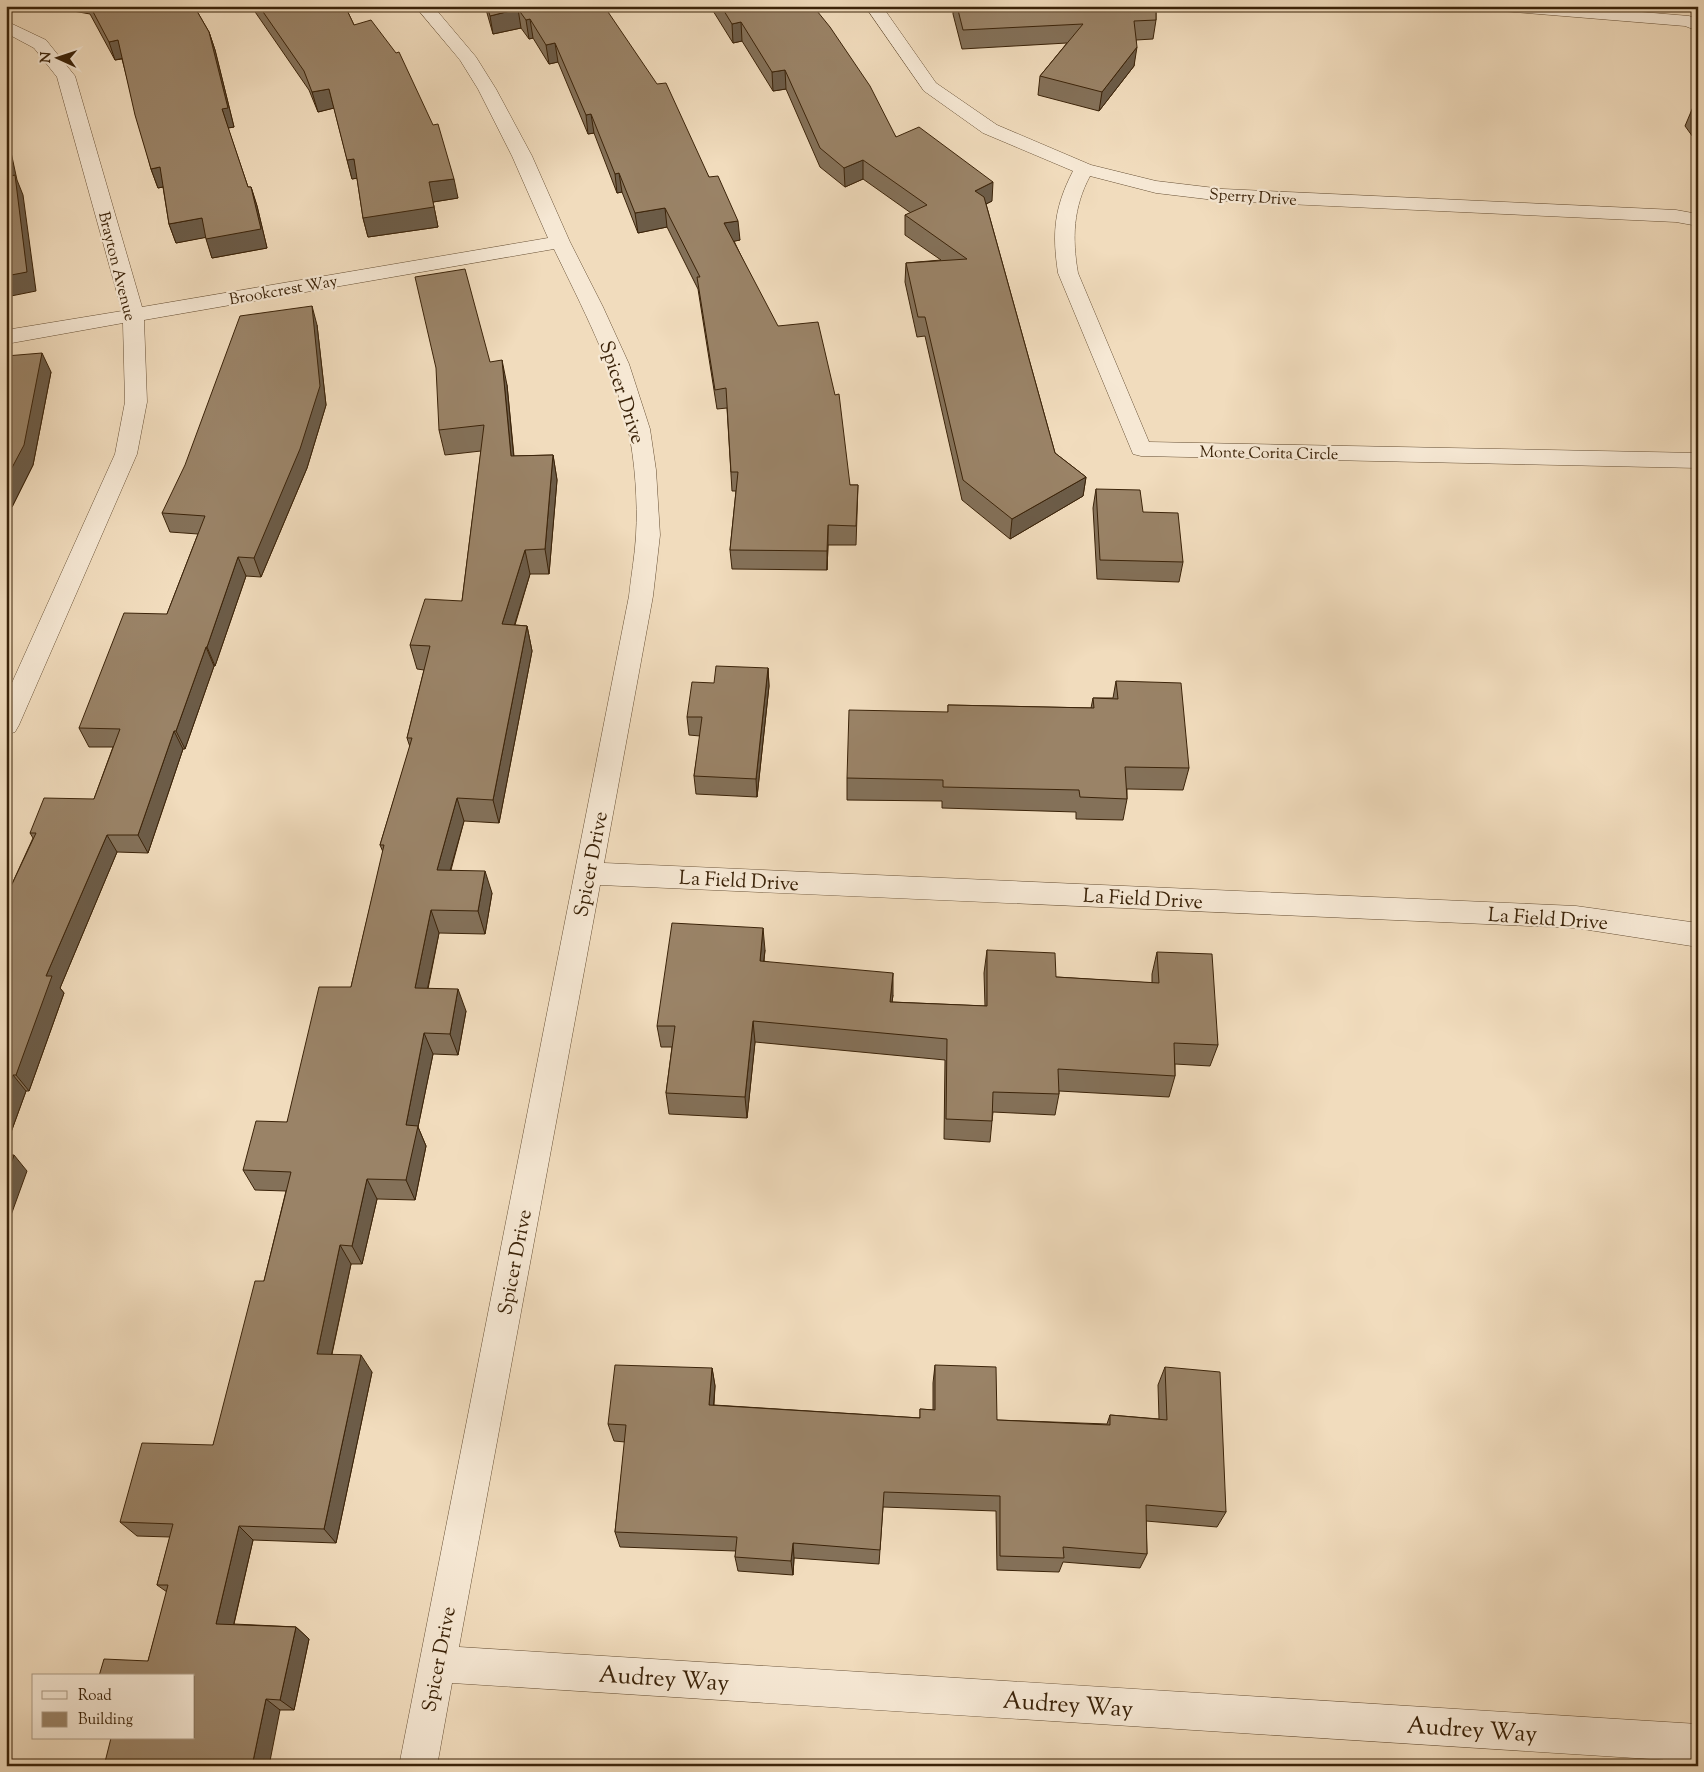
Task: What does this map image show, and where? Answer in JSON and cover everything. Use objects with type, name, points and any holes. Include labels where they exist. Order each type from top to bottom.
[{"type":"street","name":"Spicer Drive","points":[[418,1766],[641,596],[648,535],[645,470],[639,429],[618,364],[593,307],[560,242],[522,156],[487,89],[468,57],[423,6]]},
{"type":"street","name":"Sperry Drive","points":[[873,6],[930,88],[990,130],[1084,169],[1156,187],[1223,195],[1676,216],[1698,220]]},
{"type":"street","points":[[1502,6],[1689,21],[1698,26]]},
{"type":"street","name":"Brayton Avenue","points":[[6,26],[40,44],[66,76],[133,314],[136,402],[126,454],[6,725]]},
{"type":"street","name":"Monte Corita Circle","points":[[1084,169],[1071,192],[1064,216],[1062,243],[1068,273],[1141,449],[1698,461]]},
{"type":"street","name":"Brookcrest Way","points":[[6,337],[560,242]]},
{"type":"street","name":"La Field Drive","points":[[588,873],[1576,917],[1698,935]]},
{"type":"street","name":"Audrey Way","points":[[438,1664],[1684,1750]]},
{"type":"building","points":[[90,6],[194,6],[209,32],[228,108],[222,109],[248,187],[251,187],[261,229],[206,239],[202,218],[169,224],[160,167],[151,169],[135,115],[118,40],[109,42]]},
{"type":"building","points":[[259,6],[345,6],[354,25],[371,20],[396,53],[399,52],[433,125],[438,124],[454,179],[429,182],[434,207],[363,218],[354,159],[347,160],[329,89],[312,92],[304,71]]},
{"type":"building","points":[[487,6],[604,6],[657,84],[666,83],[709,177],[718,176],[738,221],[724,223],[778,326],[818,322],[835,395],[839,394],[850,485],[858,485],[856,526],[828,525],[827,551],[730,550],[738,472],[731,472],[726,388],[715,390],[697,277],[700,277],[665,208],[635,213],[619,173],[615,174],[591,114],[586,115],[555,43],[546,45],[530,19],[526,20],[518,9],[490,16]]},
{"type":"building","points":[[721,6],[813,6],[830,27],[870,86],[896,137],[919,127],[993,182],[975,191],[984,197],[1055,453],[1086,477],[1012,519],[963,480],[925,317],[918,317],[906,263],[967,259],[905,215],[927,205],[863,160],[844,168],[820,148],[785,70],[772,72],[741,22],[732,24]]},
{"type":"building","points":[[957,6],[1156,6],[1156,20],[1134,21],[1137,47],[1102,92],[1040,76],[1083,24],[963,30]]},
{"type":"building","points":[[6,150],[11,176],[15,175],[27,272],[6,276]]},
{"type":"building","points":[[465,269],[490,362],[502,360],[511,456],[553,455],[545,549],[525,550],[502,624],[527,626],[493,800],[457,798],[437,870],[485,871],[478,911],[431,910],[415,988],[458,989],[450,1034],[424,1033],[406,1125],[418,1126],[406,1180],[367,1179],[352,1246],[340,1245],[317,1354],[361,1355],[324,1529],[239,1526],[216,1624],[296,1627],[280,1700],[266,1699],[252,1766],[104,1766],[110,1740],[195,1740],[195,1674],[100,1674],[104,1659],[148,1661],[168,1585],[157,1585],[173,1524],[120,1522],[142,1443],[213,1445],[255,1281],[264,1281],[291,1172],[243,1170],[256,1121],[287,1122],[319,987],[351,987],[384,845],[380,845],[412,738],[407,738],[430,646],[410,645],[425,599],[462,601],[484,425],[439,430],[436,368],[415,277]]},
{"type":"building","points":[[312,306],[320,386],[300,449],[254,558],[238,557],[138,835],[107,835],[46,976],[52,976],[16,1075],[13,1075],[6,1094],[6,897],[36,833],[30,833],[44,798],[94,799],[120,729],[79,728],[124,613],[167,614],[205,516],[162,513],[185,465],[240,316]]},
{"type":"building","points":[[42,353],[24,445],[6,479],[6,356]]},
{"type":"building","points":[[1096,489],[1140,490],[1143,512],[1178,513],[1183,562],[1100,560]]},
{"type":"building","points":[[716,666],[768,668],[756,779],[694,776],[702,717],[687,717],[692,682],[714,683]]},
{"type":"building","points":[[1116,681],[1181,683],[1189,768],[1125,767],[1127,799],[1080,797],[1079,790],[943,787],[943,780],[847,778],[849,710],[948,712],[948,705],[1094,708],[1093,698],[1118,699]]},
{"type":"building","points":[[672,923],[763,928],[760,961],[893,973],[890,1002],[987,1006],[987,950],[1055,953],[1056,977],[1159,983],[1157,952],[1212,954],[1218,1045],[1174,1043],[1175,1076],[1058,1069],[1059,1094],[993,1092],[992,1121],[946,1119],[947,1039],[753,1021],[745,1097],[666,1093],[675,1026],[657,1026]]},
{"type":"building","points":[[6,1155],[14,1155],[6,1177]]},
{"type":"building","points":[[615,1365],[712,1368],[709,1405],[920,1418],[920,1409],[935,1410],[935,1365],[996,1367],[997,1420],[1110,1425],[1110,1415],[1167,1420],[1165,1367],[1220,1372],[1226,1512],[1146,1505],[1147,1554],[1063,1547],[1064,1558],[1000,1556],[1000,1496],[884,1492],[880,1550],[793,1543],[791,1561],[735,1557],[737,1537],[615,1532],[626,1425],[608,1424]]}]
